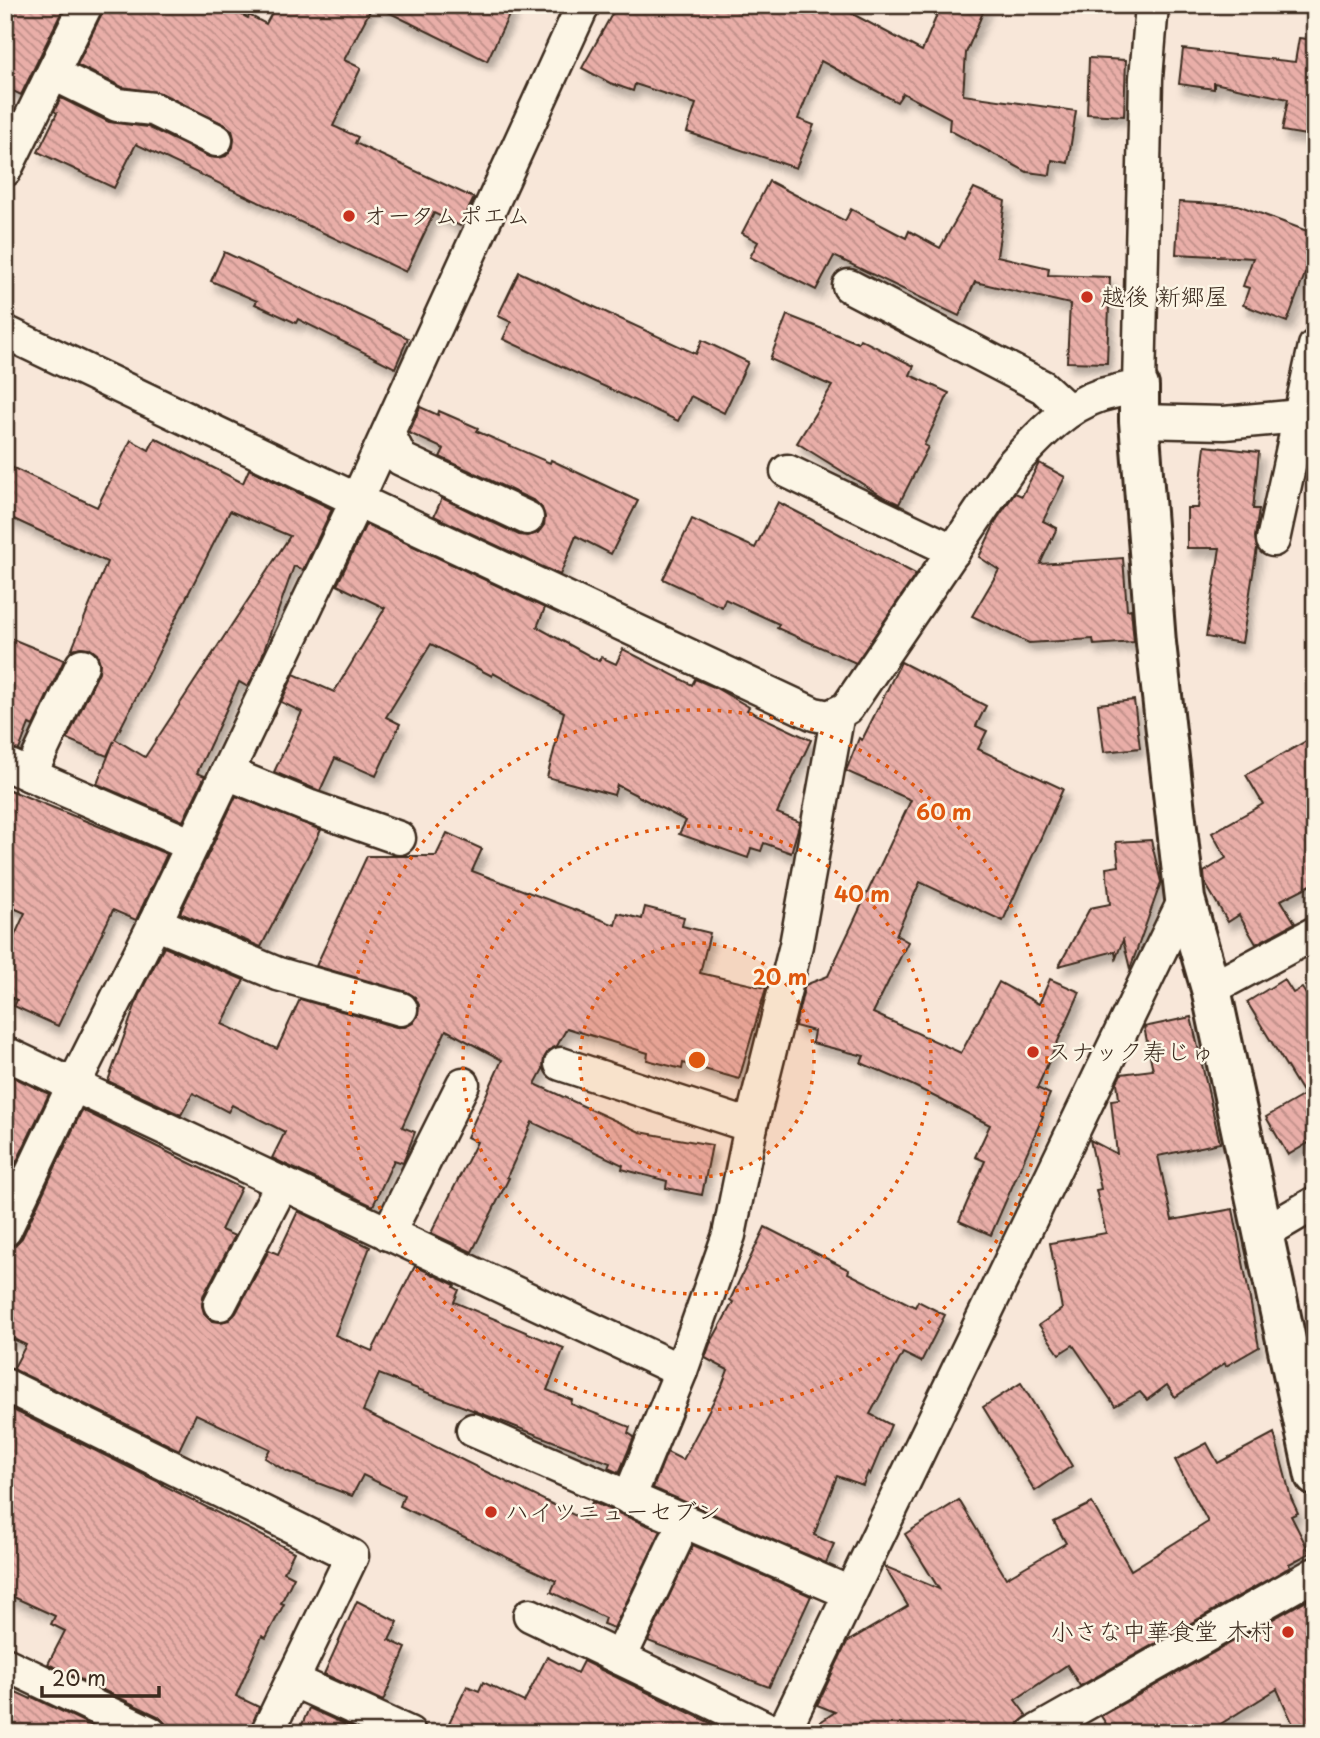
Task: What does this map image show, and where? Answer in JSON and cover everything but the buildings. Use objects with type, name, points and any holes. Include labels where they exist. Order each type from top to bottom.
[{"type":"street","points":[[5,170],[86,5]]},
{"type":"street","points":[[5,1230],[357,500],[583,5]]},
{"type":"street","points":[[1152,5],[1146,78],[1139,404],[1156,643],[1185,899],[1211,989],[1315,1476]]},
{"type":"street","points":[[54,74],[117,105],[153,109],[216,140]]},
{"type":"street","points":[[849,286],[1043,387],[1069,411]]},
{"type":"street","points":[[5,332],[814,714],[829,717],[847,708],[1011,466],[1041,434],[1069,411],[1100,396],[1224,423],[1307,412]]},
{"type":"street","points":[[1273,540],[1307,412],[1315,346]]},
{"type":"street","points":[[388,433],[401,459],[527,518]]},
{"type":"street","points":[[787,471],[954,551]]},
{"type":"street","points":[[82,666],[18,769],[192,845]]},
{"type":"street","points":[[629,1497],[681,1371],[729,1235],[751,1126],[796,945],[838,713]]},
{"type":"street","points":[[227,773],[308,806],[399,838]]},
{"type":"street","points":[[783,1733],[1185,899]]},
{"type":"street","points":[[155,923],[278,974],[401,1009]]},
{"type":"street","points":[[1211,989],[1315,933]]},
{"type":"street","points":[[5,1053],[681,1371]]},
{"type":"street","points":[[561,1064],[751,1126]]},
{"type":"street","points":[[388,1234],[463,1084]]},
{"type":"street","points":[[220,1304],[282,1184]]},
{"type":"street","points":[[1264,1233],[1315,1203]]},
{"type":"street","points":[[5,1385],[352,1556],[267,1733]]},
{"type":"street","points":[[473,1430],[850,1593]]},
{"type":"street","points":[[620,1658],[675,1542]]},
{"type":"street","points":[[1034,1733],[1315,1574]]},
{"type":"street","points":[[530,1615],[776,1733]]},
{"type":"street","points":[[5,1664],[150,1733]]},
{"type":"street","points":[[292,1680],[409,1733]]},
{"type":"place","name":"オータムポエム","points":[[349,216]]},
{"type":"place","name":"越後 新郷屋","points":[[1087,297]]},
{"type":"place","name":"スナック寿じゅ","points":[[1033,1052]]},
{"type":"place","name":"ハイツニューセブン","points":[[491,1512]]},
{"type":"place","name":"小さな中華食堂 木村","points":[[1288,1632]]}]
